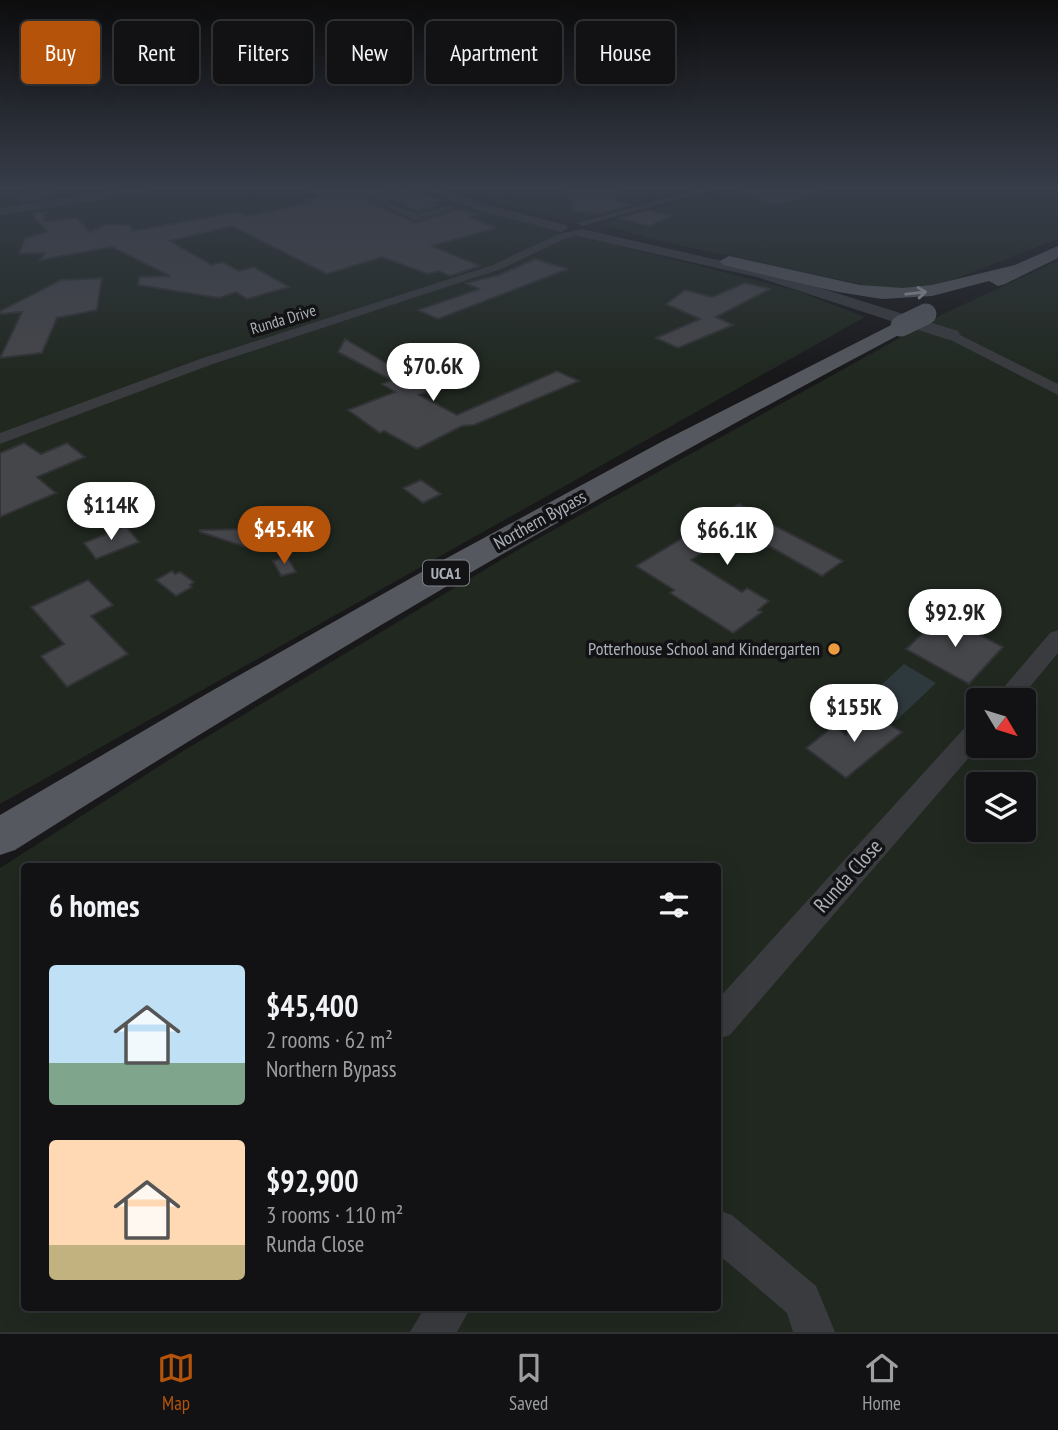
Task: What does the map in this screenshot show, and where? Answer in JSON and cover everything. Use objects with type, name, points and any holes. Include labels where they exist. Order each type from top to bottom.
[{"type":"main road","name":"Northern Bypass","points":[[0,837],[115,766],[501,541],[732,414],[914,320],[1058,251]]},
{"type":"main road","points":[[729,261],[760,265],[885,294],[921,293],[986,274],[1018,270]]},
{"type":"street","name":"Runda Drive","points":[[0,439],[205,362],[497,267],[529,251]]},
{"type":"street","points":[[670,251],[761,274],[952,335]]},
{"type":"street","points":[[684,251],[729,261],[916,317],[1058,390]]},
{"type":"street","points":[[1015,688],[1058,638]]},
{"type":"street","name":"Runda Close","points":[[721,1020],[966,744]]},
{"type":"street","points":[[721,1232],[802,1300],[814,1332]]},
{"type":"street","points":[[431,1332],[448,1311]]},
{"type":"shaded area","points":[[0,251],[640,251],[798,291],[865,317],[0,804]]},
{"type":"shaded area","points":[[707,251],[1027,251],[939,285],[887,290]]},
{"type":"shaded area","points":[[1058,261],[1058,1332],[0,1332],[0,868],[183,751],[521,548],[943,314]]},
{"type":"shaded area","points":[[904,664],[936,683],[897,720],[865,700]]},
{"type":"building","points":[[20,251],[89,251],[40,260],[45,253],[19,254]]},
{"type":"building","points":[[120,251],[188,251],[212,265],[222,262],[239,271],[254,267],[289,287],[247,299],[236,292],[219,298],[138,285],[139,277],[170,276]]},
{"type":"building","points":[[282,251],[444,251],[480,266],[450,276],[438,271],[428,274],[382,257],[327,274]]},
{"type":"building","points":[[535,259],[568,269],[438,319],[418,310],[479,289],[466,283],[499,275]]},
{"type":"building","points":[[102,278],[97,310],[57,318],[42,353],[0,358],[22,312],[0,314],[0,311],[61,280]]},
{"type":"building","points":[[745,283],[770,289],[716,317],[733,325],[678,348],[656,338],[700,319],[666,304],[685,290],[712,297]]},
{"type":"building","points":[[345,339],[432,390],[419,395],[457,415],[557,371],[579,381],[474,425],[462,426],[417,449],[384,431],[380,433],[348,410],[395,392],[382,384],[391,380],[338,352]]},
{"type":"building","points":[[24,443],[41,454],[67,443],[85,457],[37,477],[56,493],[0,517],[0,453]]},
{"type":"building","points":[[421,480],[441,494],[423,503],[403,488]]},
{"type":"building","points":[[739,504],[759,514],[756,516],[843,561],[822,576],[739,529],[691,560],[742,592],[747,588],[769,601],[758,610],[762,612],[733,633],[670,593],[674,590],[636,566]]},
{"type":"building","points":[[126,526],[139,542],[96,559],[84,543]]},
{"type":"building","points":[[245,529],[245,547],[200,532],[200,530]]},
{"type":"building","points":[[287,556],[296,572],[281,576],[273,561]]},
{"type":"building","points":[[172,571],[175,574],[180,572],[194,582],[190,585],[192,587],[176,596],[156,580]]},
{"type":"building","points":[[88,580],[113,605],[91,616],[128,654],[67,687],[41,656],[64,644],[31,607]]},
{"type":"building","points":[[942,615],[1003,647],[969,684],[906,649]]},
{"type":"building","points":[[869,712],[902,732],[846,778],[806,748],[834,726],[846,735]]},
{"type":"place","name":"Potterhouse School and Kindergarten","points":[[834,649]]}]
